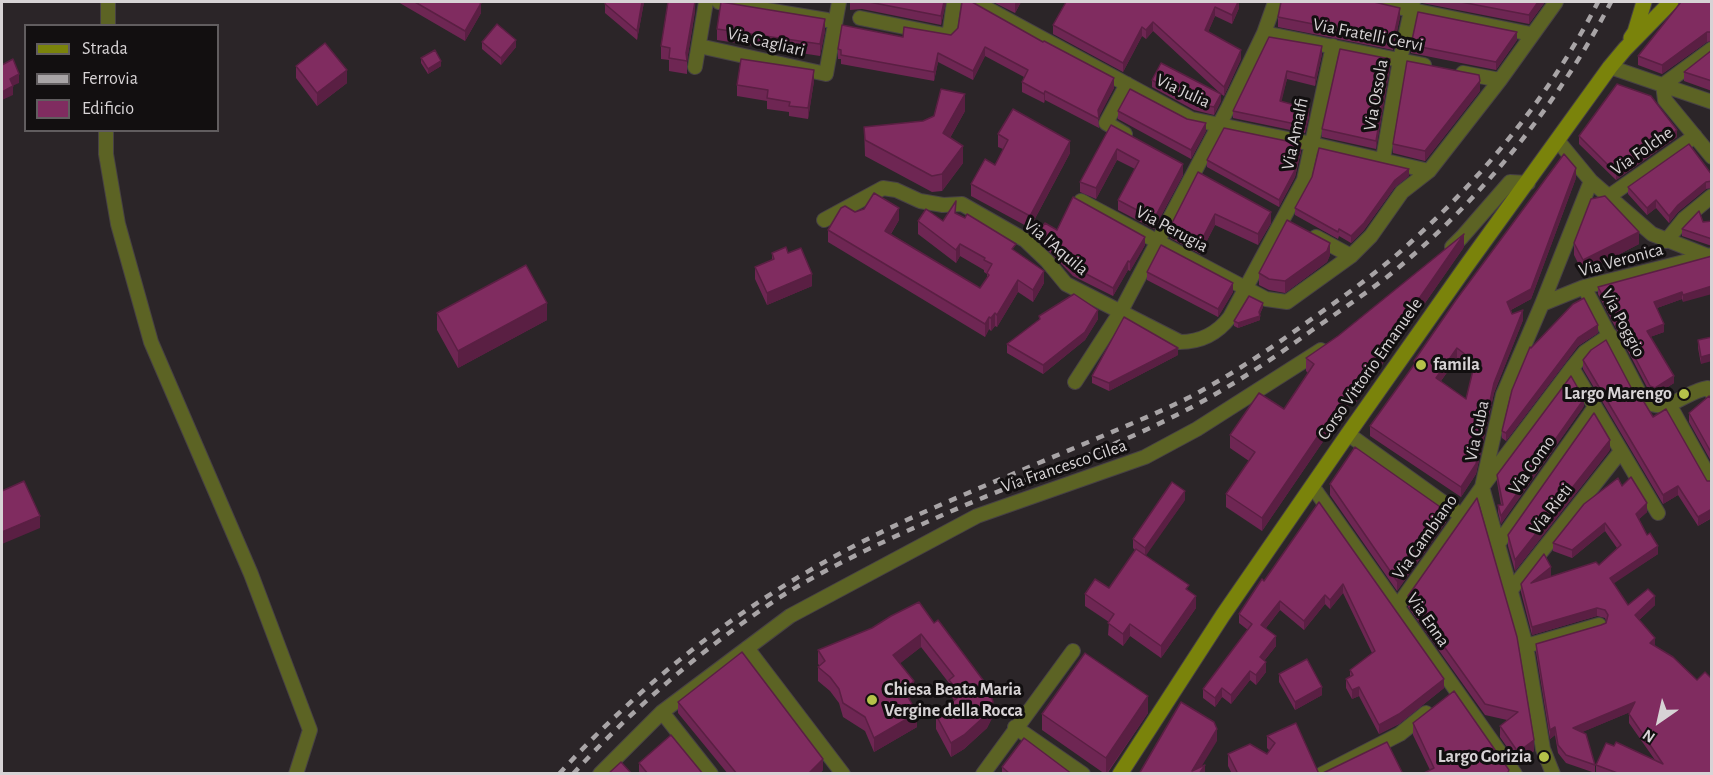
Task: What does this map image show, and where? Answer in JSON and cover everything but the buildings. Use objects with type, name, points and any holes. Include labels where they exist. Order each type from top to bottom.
[{"type":"main road","points":[[1625,49],[1635,32],[1644,2]]},
{"type":"main road","name":"Corso Vittorio Emanuele","points":[[1120,774],[1223,615],[1467,265],[1611,67],[1625,49],[1671,2]]},
{"type":"street","points":[[108,2],[108,24]]},
{"type":"street","points":[[695,68],[706,2]]},
{"type":"street","points":[[720,2],[835,21],[839,2]]},
{"type":"street","points":[[860,18],[949,36],[954,2]]},
{"type":"street","name":"Via Julia","points":[[975,2],[1191,119],[1383,159],[1429,171]]},
{"type":"street","points":[[1075,382],[1121,312],[1218,126],[1264,33],[1275,2]]},
{"type":"street","points":[[1372,2],[1412,6],[1531,34]]},
{"type":"street","points":[[1289,222],[1351,256],[1371,236],[1402,192],[1429,171],[1500,80],[1556,2]]},
{"type":"street","name":"Via Ossola","points":[[1383,159],[1412,6]]},
{"type":"street","name":"Via Cagliari","points":[[699,46],[826,74],[835,21]]},
{"type":"street","name":"Via Fratelli Cervi","points":[[1264,33],[1500,80]]},
{"type":"street","name":"Via Amalfi","points":[[1245,288],[1289,222],[1304,180],[1333,46]]},
{"type":"street","points":[[1663,85],[1712,49]]},
{"type":"street","points":[[1611,67],[1712,102]]},
{"type":"street","points":[[1127,84],[1106,123],[1135,139]]},
{"type":"street","points":[[1663,85],[1665,100],[1712,157]]},
{"type":"street","points":[[106,132],[106,154],[118,224],[152,342],[251,574],[310,730],[296,774]]},
{"type":"street","name":"Via Folche","points":[[1608,197],[1695,136]]},
{"type":"street","points":[[1558,141],[1591,180],[1639,225],[1666,241],[1709,255]]},
{"type":"street","name":"Via Cuba","points":[[1553,774],[1544,749],[1526,646],[1482,487],[1503,395],[1591,180]]},
{"type":"street","points":[[1438,258],[1462,237],[1510,182],[1528,183]]},
{"type":"street","name":"Via l'Aquila","points":[[824,220],[883,188],[896,190],[920,201],[943,205],[962,204],[1025,240],[1066,284],[1180,342],[1190,342],[1207,337],[1220,329],[1230,317],[1245,288]]},
{"type":"street","points":[[1666,241],[1684,219],[1712,196]]},
{"type":"street","name":"Via Perugia","points":[[1081,201],[1266,299],[1287,302],[1351,256]]},
{"type":"street","name":"Via Veronica","points":[[1542,304],[1584,287],[1709,255]]},
{"type":"street","name":"Via Poggio","points":[[1584,287],[1644,400],[1661,407],[1669,405]]},
{"type":"street","name":"Via Gambiano","points":[[1397,607],[1482,487],[1572,368],[1585,352],[1610,335]]},
{"type":"street","name":"Via Francesco Cilea","points":[[600,774],[662,712],[790,616],[977,516],[1145,457],[1197,429],[1332,342]]},
{"type":"street","points":[[1572,368],[1658,513]]},
{"type":"street","points":[[1710,387],[1698,390],[1669,405],[1712,482]]},
{"type":"street","name":"Via Como","points":[[1498,544],[1595,406]]},
{"type":"street","points":[[1348,434],[1462,516]]},
{"type":"street","name":"Via Rieti","points":[[1510,590],[1621,451]]},
{"type":"street","name":"Via Enna","points":[[1312,487],[1397,607],[1447,697],[1515,773]]},
{"type":"street","points":[[1526,646],[1599,625]]},
{"type":"street","points":[[747,648],[841,773]]},
{"type":"street","points":[[983,774],[1072,651]]},
{"type":"street","points":[[1322,774],[1400,734],[1447,697]]},
{"type":"street","points":[[662,712],[711,774]]},
{"type":"street","points":[[1015,727],[1083,774]]},
{"type":"railway","points":[[559,774],[599,732],[683,657],[772,593],[869,538],[922,513],[1190,397],[1253,360],[1351,291],[1388,262],[1440,215],[1492,159],[1516,130],[1560,68],[1598,2]]},
{"type":"railway","points":[[573,774],[621,724],[673,677],[756,613],[785,594],[837,565],[909,530],[1096,452],[1194,406],[1269,361],[1378,284],[1453,217],[1513,151],[1566,78],[1590,41],[1611,2]]},
{"type":"place","name":"famila","points":[[1421,365]]},
{"type":"place","name":"Largo Marengo","points":[[1684,394]]},
{"type":"place","name":"Chiesa Beata Maria Vergine della Rocca","points":[[872,700]]},
{"type":"place","name":"Largo Gorizia","points":[[1544,757]]}]
